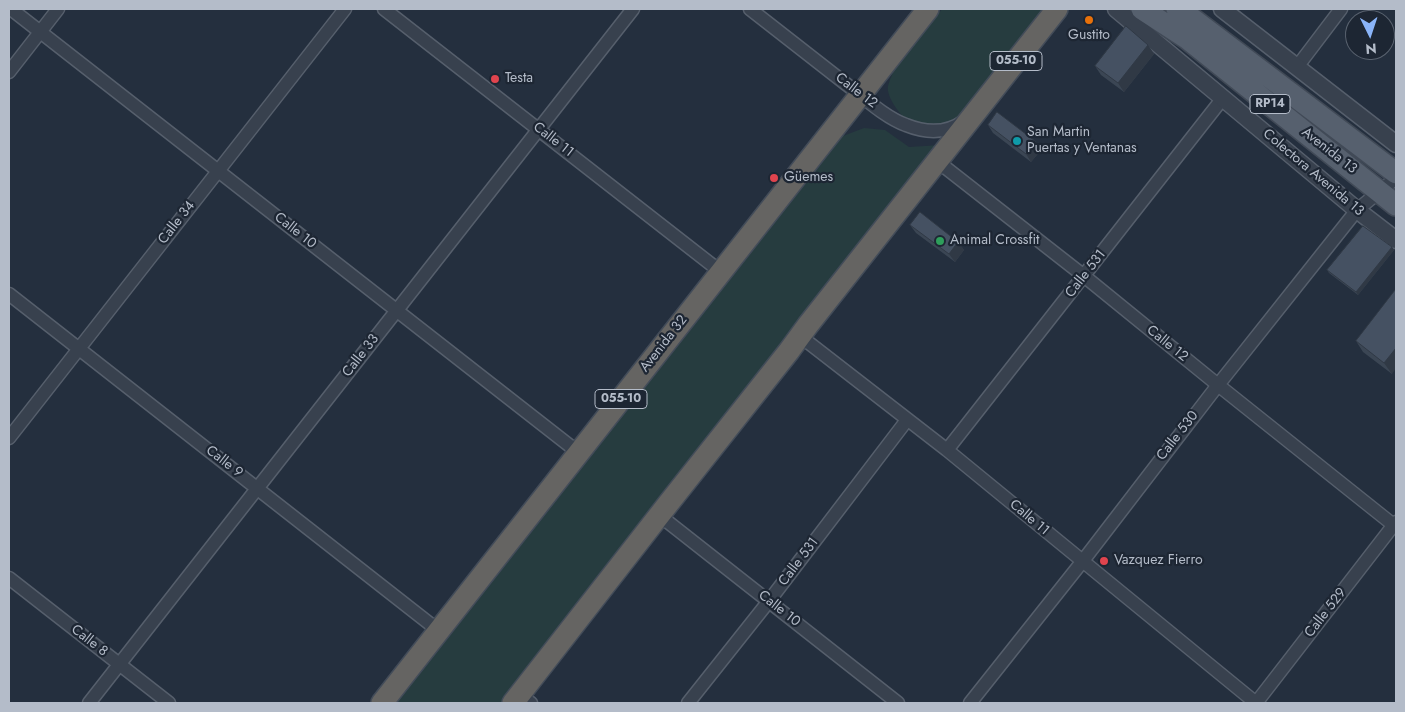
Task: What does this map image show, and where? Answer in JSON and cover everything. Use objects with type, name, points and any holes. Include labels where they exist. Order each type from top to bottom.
[{"type":"highway","name":"Avenida 32","points":[[382,703],[928,9]]},
{"type":"highway","name":"055-10","points":[[522,700],[660,515],[1057,9]]},
{"type":"main road","name":"Avenida 13","points":[[1142,9],[1188,39],[1396,204]]},
{"type":"main road","name":"Avenida 13","points":[[1177,9],[1396,173]]},
{"type":"street","name":"Calle 10","points":[[11,9],[579,453]]},
{"type":"street","points":[[9,72],[58,9]]},
{"type":"street","name":"Calle 34","points":[[9,438],[345,9]]},
{"type":"street","name":"Calle 11","points":[[384,9],[721,272]]},
{"type":"street","name":"Calle 33","points":[[88,703],[633,9]]},
{"type":"street","name":"Calle 12","points":[[750,9],[860,95],[904,125],[919,130],[947,130],[974,114]]},
{"type":"street","name":"Colectora Avenida 13","points":[[1116,9],[1357,210],[1396,240]]},
{"type":"street","points":[[1222,9],[1396,144]]},
{"type":"street","points":[[1297,67],[1341,9]]},
{"type":"street","name":"Calle 531","points":[[947,450],[1223,98]]},
{"type":"street","name":"Calle 12","points":[[938,161],[1218,385],[1396,524]]},
{"type":"street","name":"Calle 530","points":[[970,703],[1357,210],[1396,178]]},
{"type":"street","name":"Calle 9","points":[[9,294],[439,631]]},
{"type":"street","name":"Calle 11","points":[[800,336],[947,450],[1256,703]]},
{"type":"street","name":"Calle 531","points":[[688,703],[769,601],[907,420]]},
{"type":"street","name":"Calle 10","points":[[660,515],[898,703]]},
{"type":"street","name":"Calle 529","points":[[1256,703],[1396,524]]},
{"type":"street","name":"Calle 8","points":[[9,578],[169,703]]},
{"type":"green space","points":[[942,9],[1046,9],[958,124],[918,126],[899,112],[889,96],[888,86],[893,72]]},
{"type":"green space","points":[[864,128],[885,130],[909,147],[941,145],[506,703],[397,703],[843,136]]},
{"type":"building","points":[[1126,26],[1148,45],[1118,83],[1095,66]]},
{"type":"building","name":"San Martin Puertas y Ventanas","points":[[997,112],[1035,141],[1026,154],[988,125]]},
{"type":"building","name":"Animal Crossfit","points":[[920,212],[958,242],[949,254],[910,225]]},
{"type":"building","points":[[1363,226],[1392,247],[1356,292],[1327,270]]},
{"type":"building","points":[[1396,289],[1396,348],[1384,363],[1356,341]]},
{"type":"place","name":"Gustito","points":[[1089,20]]},
{"type":"place","name":"Testa","points":[[495,79]]},
{"type":"place","name":"San Martin Puertas y Ventanas","points":[[1017,141]]},
{"type":"place","name":"Güemes","points":[[774,178]]},
{"type":"place","name":"Animal Crossfit","points":[[940,241]]},
{"type":"place","name":"Vazquez Fierro","points":[[1104,561]]}]
